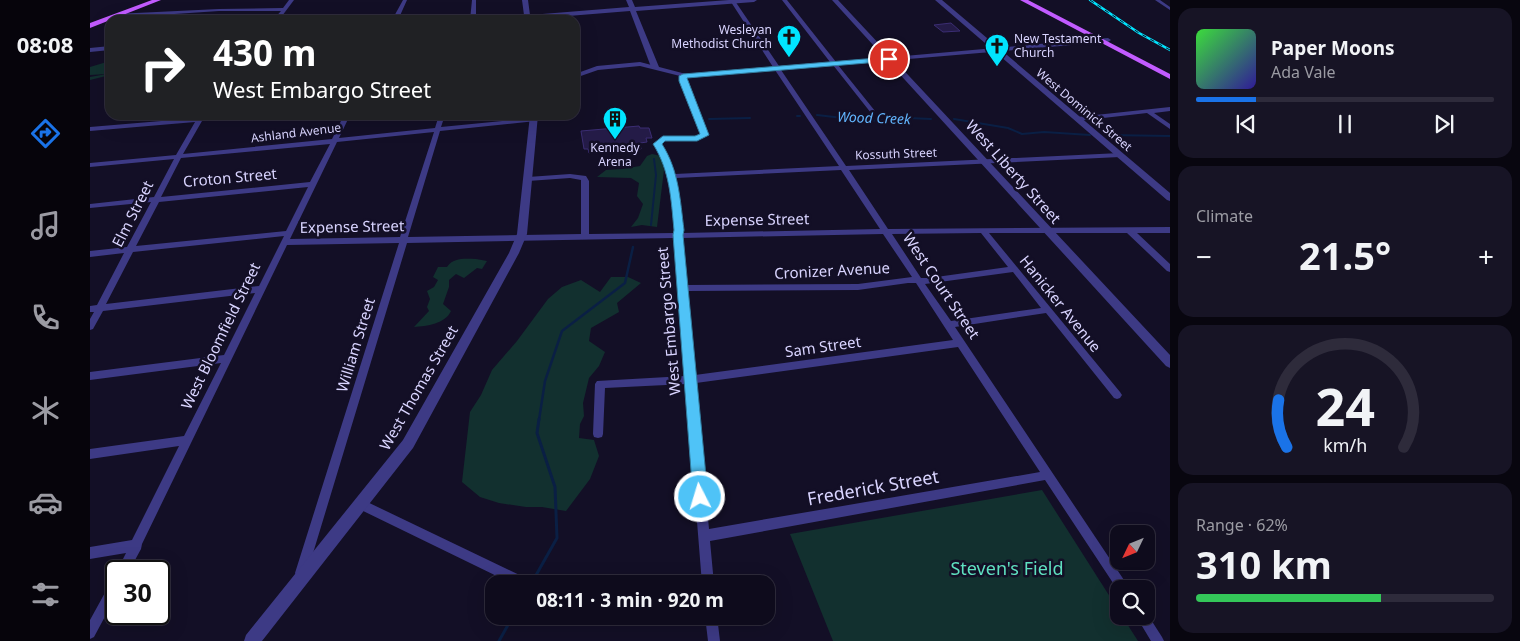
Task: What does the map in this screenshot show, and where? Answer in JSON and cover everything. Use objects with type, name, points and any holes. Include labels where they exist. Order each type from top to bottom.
[{"type":"main road","points":[[118,15],[158,0]]},
{"type":"main road","points":[[1023,0],[1170,71]]},
{"type":"main road","points":[[1031,0],[1170,77]]},
{"type":"main road","points":[[90,26],[105,20]]},
{"type":"street","points":[[280,15],[292,0]]},
{"type":"street","points":[[398,15],[405,0]]},
{"type":"street","points":[[473,15],[474,0]]},
{"type":"street","points":[[525,0],[528,15]]},
{"type":"street","points":[[629,0],[655,67]]},
{"type":"street","points":[[563,15],[754,0]]},
{"type":"street","points":[[784,0],[873,112]]},
{"type":"street","name":"West Liberty Street","points":[[834,0],[1170,363]]},
{"type":"street","name":"West Dominick Street","points":[[938,0],[1170,198]]},
{"type":"street","points":[[1157,0],[1170,10]]},
{"type":"street","name":"West Court Street","points":[[732,1],[1118,580]]},
{"type":"street","points":[[132,15],[219,10],[285,9]]},
{"type":"street","points":[[580,74],[591,69],[608,66],[640,64],[683,76],[1104,40]]},
{"type":"street","points":[[90,50],[105,48]]},
{"type":"street","name":"West Embargo Street","points":[[683,76],[683,81],[705,135],[697,138],[668,138],[658,142],[667,158],[673,176],[707,575]]},
{"type":"street","points":[[1077,118],[1170,109]]},
{"type":"street","points":[[1148,112],[1170,127]]},
{"type":"street","points":[[90,129],[173,120]]},
{"type":"street","name":"Elm Street","points":[[90,327],[199,120]]},
{"type":"street","name":"West Bloomfield Street","points":[[129,560],[344,120]]},
{"type":"street","name":"William Street","points":[[297,584],[440,120]]},
{"type":"street","name":"Ashland Avenue","points":[[90,165],[334,141],[518,120]]},
{"type":"street","name":"West Thomas Street","points":[[252,641],[408,444],[521,238],[534,120]]},
{"type":"street","name":"Kossuth Street","points":[[673,176],[1120,155]]},
{"type":"street","points":[[528,179],[570,176],[584,178],[586,181],[585,236]]},
{"type":"street","name":"Croton Street","points":[[90,206],[313,184]]},
{"type":"street","name":"Expense Street","points":[[90,254],[130,249],[287,238],[404,240],[983,230],[1170,230]]},
{"type":"street","name":"Hanicker Avenue","points":[[983,230],[1117,395]]},
{"type":"street","points":[[1130,230],[1170,269]]},
{"type":"street","name":"Cronizer Avenue","points":[[682,288],[858,286],[929,280],[1013,269]]},
{"type":"street","points":[[90,309],[262,289]]},
{"type":"street","points":[[947,325],[1047,310]]},
{"type":"street","name":"Sam Street","points":[[598,434],[600,384],[691,381],[960,343]]},
{"type":"street","points":[[90,376],[228,358]]},
{"type":"street","points":[[90,454],[188,440]]},
{"type":"street","name":"Frederick Street","points":[[704,536],[1048,475]]},
{"type":"street","points":[[361,504],[507,575]]},
{"type":"street","points":[[90,552],[137,546]]},
{"type":"street","points":[[90,633],[105,605]]},
{"type":"street","points":[[713,625],[714,641]]},
{"type":"street","points":[[1148,625],[1158,641]]},
{"type":"green space","points":[[105,62],[105,74],[90,75],[90,67]]},
{"type":"green space","points":[[105,74],[105,76],[90,80],[90,77]]},
{"type":"green space","points":[[652,154],[661,156],[664,170],[657,227],[642,225],[631,227],[638,218],[643,204],[637,196],[639,183],[631,178],[597,177],[606,170],[640,166],[647,156]]},
{"type":"green space","points":[[460,259],[487,261],[482,269],[477,268],[464,278],[456,274],[449,280],[449,287],[443,304],[451,311],[445,319],[435,324],[414,327],[429,311],[427,307],[430,299],[427,291],[434,287],[438,280],[433,277],[438,267],[447,267]]},
{"type":"green space","points":[[611,277],[628,277],[641,283],[617,303],[619,312],[591,328],[589,341],[605,352],[599,366],[589,378],[583,403],[584,416],[580,424],[579,438],[594,440],[599,456],[590,479],[566,511],[499,503],[480,497],[462,482],[470,412],[481,395],[492,370],[517,341],[548,299],[562,287],[581,280],[600,292]]},
{"type":"green space","name":"Steven's Field","points":[[1042,490],[1110,597],[1110,625],[1128,625],[1138,641],[833,641],[790,534]]},
{"type":"building","points":[[951,23],[960,31],[943,32],[934,25]]},
{"type":"building","name":"Kennedy Arena","points":[[639,126],[640,128],[649,128],[652,138],[646,138],[647,142],[640,143],[641,149],[618,151],[617,147],[603,148],[604,152],[589,153],[588,149],[584,149],[581,131]]},
{"type":"waterway","name":"Wood Creek","points":[[817,115],[869,121],[909,118],[931,119]]},
{"type":"waterway","name":"Wood Creek","points":[[709,119],[750,118]]},
{"type":"waterway","name":"Wood Creek","points":[[954,119],[1008,128],[1022,134],[1044,132],[1090,135]]},
{"type":"waterway","name":"Wood Creek","points":[[1108,135],[1170,136]]},
{"type":"waterway","name":"Wood Creek","points":[[651,225],[656,175],[654,159]]},
{"type":"waterway","name":"Wood Creek","points":[[539,420],[545,381],[562,331],[625,283],[633,247]]},
{"type":"waterway","name":"Wood Creek","points":[[536,575],[557,538],[555,487],[537,433],[539,419]]},
{"type":"waterway","name":"Wood Creek","points":[[499,641],[508,625]]},
{"type":"railway","points":[[1090,0],[1139,33],[1170,50]]},
{"type":"place","name":"Wesleyan Methodist Church","points":[[789,58]]},
{"type":"place","name":"New Testament Church","points":[[997,67]]},
{"type":"place","name":"Kennedy Arena","points":[[615,140]]},
{"type":"route","points":[[700,497],[673,176],[667,158],[658,144],[663,138],[701,138],[705,135],[683,81],[683,76],[889,59]]}]
